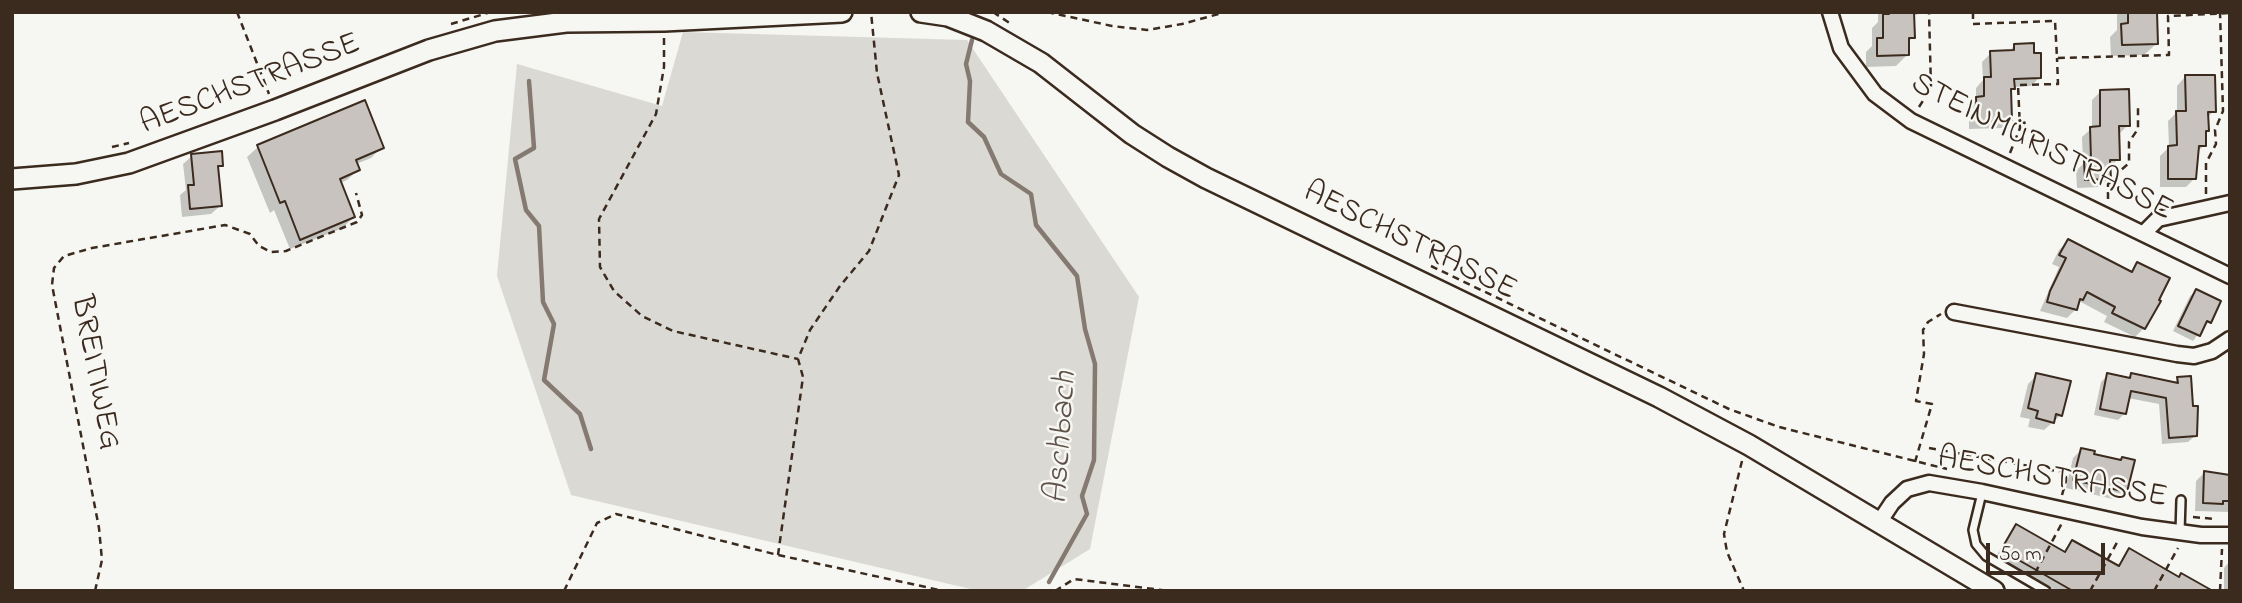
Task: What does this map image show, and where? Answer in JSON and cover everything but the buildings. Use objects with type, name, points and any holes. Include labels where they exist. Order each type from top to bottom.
[{"type":"main road","name":"AESCHSTRASSE","points":[[12,179],[76,174],[129,163],[429,50],[495,31],[566,22],[664,21],[842,12]]},
{"type":"main road","name":"AESCHSTRASSE","points":[[920,12],[948,16],[1011,44],[1132,134],[1206,178],[1659,397],[1749,445],[1994,591]]},
{"type":"street","name":"STEINMÜRISTRASSE","points":[[1830,12],[1842,48],[1875,94],[1911,121],[2230,276]]},
{"type":"street","points":[[2144,233],[2158,219],[2230,203]]},
{"type":"street","points":[[1954,312],[2177,355],[2194,356],[2212,351],[2230,339]]},
{"type":"street","name":"AESCHSTRASSE","points":[[1880,521],[1892,503],[1907,489],[1928,483],[2142,527],[2180,533],[2226,535]]},
{"type":"lane","points":[[1982,492],[1973,530],[1976,544],[1986,556],[2046,591]]},
{"type":"lane","points":[[2180,533],[2181,499]]},
{"type":"path","points":[[237,12],[275,110]]},
{"type":"path","points":[[443,27],[491,12]]},
{"type":"path","points":[[778,555],[803,377],[798,359],[810,330],[840,286],[869,251],[898,175],[877,73],[871,12]]},
{"type":"path","points":[[1047,12],[1112,26],[1147,30],[1226,12]]},
{"type":"path","points":[[1911,121],[1931,88],[1929,12]]},
{"type":"path","points":[[1973,12],[1973,24],[2055,21],[2058,84],[2018,85],[2020,128],[2015,140]]},
{"type":"path","points":[[997,13],[1020,30]]},
{"type":"path","points":[[2207,208],[2206,163],[2216,144],[2215,130],[2223,110],[2219,13]]},
{"type":"path","points":[[2057,58],[2169,55],[2168,16],[2230,13]]},
{"type":"path","points":[[664,21],[664,67],[656,114],[599,219],[600,267],[614,291],[642,316],[673,331],[798,359]]},
{"type":"path","points":[[2108,216],[2108,184],[2115,180],[2129,163],[2129,142],[2138,129],[2138,107]]},
{"type":"path","points":[[103,149],[138,141]]},
{"type":"path","name":"BREITIWEG","points":[[95,591],[102,560],[99,528],[52,285],[54,268],[64,256],[92,248],[225,225],[250,234],[259,246],[271,252],[286,251],[357,222],[362,215],[356,192]]},
{"type":"path","points":[[1424,262],[1729,409],[1779,427],[1955,471]]},
{"type":"path","points":[[1915,463],[1932,404],[1916,401],[1924,354],[1923,330],[1928,322],[1938,315],[1954,312]]},
{"type":"path","points":[[1744,591],[1727,552],[1724,534],[1739,468],[1749,445]]},
{"type":"path","points":[[1929,448],[2062,472],[2061,476],[2066,477],[2066,481],[2062,495]]},
{"type":"path","points":[[565,591],[597,523],[616,514],[778,555],[944,591]]},
{"type":"path","points":[[2181,517],[2222,519]]},
{"type":"path","points":[[2038,568],[2060,526]]},
{"type":"path","points":[[2220,591],[2226,535]]},
{"type":"path","points":[[2090,591],[2118,540]]},
{"type":"path","points":[[2154,591],[2178,548]]},
{"type":"path","points":[[1055,591],[1074,579],[1169,591]]},
{"type":"shaded area","points":[[683,32],[967,40],[1139,297],[1090,549],[1022,591],[979,591],[571,495],[497,276],[517,64],[662,106]]},
{"type":"waterway","name":"Aschbach","points":[[972,40],[966,64],[970,81],[968,122],[984,137],[1001,174],[1031,194],[1036,225],[1077,276],[1085,329],[1095,364],[1094,460],[1082,496],[1087,514],[1049,582]]},
{"type":"waterway","points":[[529,81],[534,148],[515,159],[526,210],[539,226],[543,302],[554,324],[544,380],[580,414],[591,449]]}]
